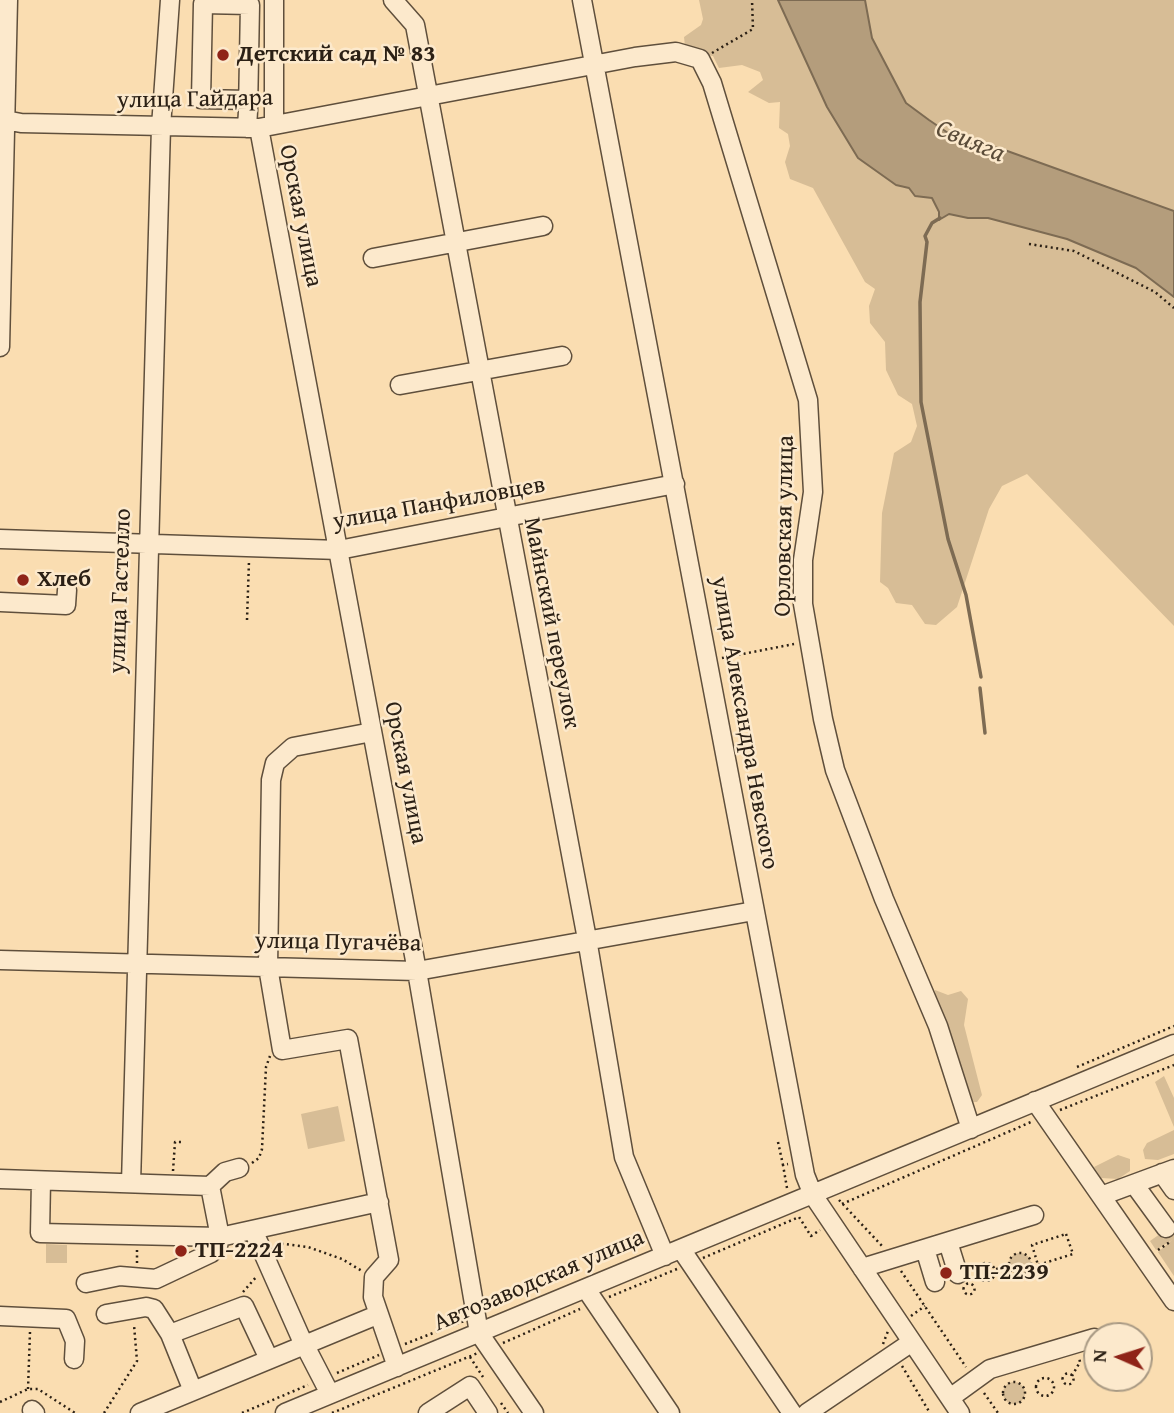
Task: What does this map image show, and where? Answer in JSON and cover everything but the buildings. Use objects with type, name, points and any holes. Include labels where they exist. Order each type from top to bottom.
[{"type":"street","points":[[0,347],[2,119],[8,0]]},
{"type":"street","name":"улица Гастелло","points":[[131,1183],[147,544],[161,127],[170,0]]},
{"type":"street","points":[[260,127],[274,0]]},
{"type":"street","name":"Майнский переулок","points":[[393,0],[415,25],[426,97],[505,518],[587,939],[624,1157],[673,1253],[792,1413]]},
{"type":"street","name":"улица Александра Невского","points":[[582,0],[805,1175],[813,1195],[960,1413]]},
{"type":"street","points":[[248,100],[201,99],[204,4],[250,5],[248,100],[260,127]]},
{"type":"street","points":[[596,65],[676,52],[700,59]]},
{"type":"street","name":"Орловская улица","points":[[700,59],[712,83],[808,400],[813,492],[803,560],[803,604],[835,771],[884,899],[938,1026],[971,1129]]},
{"type":"street","name":"улица Гайдара","points":[[2,119],[161,127],[260,127],[596,65]]},
{"type":"street","name":"Орская улица","points":[[260,127],[417,971],[479,1333],[534,1413]]},
{"type":"street","points":[[373,258],[542,226]]},
{"type":"street","points":[[400,385],[562,356]]},
{"type":"street","name":"улица Панфиловцев","points":[[0,539],[339,550],[675,484]]},
{"type":"street","points":[[0,602],[66,605],[67,590]]},
{"type":"street","points":[[372,732],[293,747],[275,763],[271,780],[268,967],[282,1050],[348,1039],[389,1260],[374,1277],[373,1297],[394,1358]]},
{"type":"street","name":"улица Пугачёва","points":[[0,960],[417,971],[754,911]]},
{"type":"street","points":[[813,1195],[971,1129],[1040,1109],[1174,1044]]},
{"type":"street","points":[[1040,1109],[1174,1301]]},
{"type":"street","points":[[0,1179],[210,1186],[225,1172],[239,1168]]},
{"type":"street","points":[[1101,1196],[1168,1171],[1174,1190]]},
{"type":"street","points":[[41,1181],[40,1233],[255,1236],[379,1202]]},
{"type":"street","points":[[1134,1184],[1169,1234]]},
{"type":"street","points":[[139,1308],[156,1279],[211,1253],[218,1246],[220,1237],[210,1186]]},
{"type":"street","name":"Автозаводская улица","points":[[285,1413],[327,1387],[394,1358],[479,1333],[813,1195]]},
{"type":"street","points":[[862,1268],[893,1267],[925,1249],[1034,1215]]},
{"type":"street","points":[[255,1236],[267,1265],[279,1284],[304,1345],[327,1387]]},
{"type":"street","points":[[948,1242],[958,1274]]},
{"type":"street","points":[[925,1249],[935,1282]]},
{"type":"street","points":[[86,1283],[120,1276],[156,1279]]},
{"type":"street","points":[[586,1289],[670,1413]]},
{"type":"street","points":[[170,1334],[244,1306],[269,1359]]},
{"type":"street","points":[[106,1314],[139,1308],[159,1315],[170,1334],[193,1391]]},
{"type":"street","points":[[0,1315],[66,1319],[75,1341],[74,1359]]},
{"type":"street","points":[[140,1413],[377,1315]]},
{"type":"street","points":[[950,1398],[990,1369],[1083,1341]]},
{"type":"street","points":[[807,1413],[912,1342]]},
{"type":"street","points":[[428,1413],[470,1385],[488,1413]]},
{"type":"path","points":[[700,59],[753,29],[752,0]]},
{"type":"path","points":[[1029,244],[1074,251],[1155,292],[1174,308]]},
{"type":"path","points":[[247,620],[249,548]]},
{"type":"path","points":[[708,661],[809,641]]},
{"type":"path","points":[[239,1168],[259,1158],[266,1104],[266,1067],[270,1056],[282,1050]]},
{"type":"path","points":[[842,1204],[1040,1109],[1174,1065]]},
{"type":"path","points":[[173,1185],[175,1142],[181,1142]]},
{"type":"path","points":[[778,1142],[783,1165]]},
{"type":"path","points":[[831,1188],[893,1267],[900,1270],[998,1413]]},
{"type":"path","points":[[1066,1234],[1073,1254],[1038,1265],[1035,1256],[1032,1245],[1066,1234]]},
{"type":"path","points":[[1152,1254],[1169,1234]]},
{"type":"path","points":[[255,1236],[308,1247],[342,1259],[374,1277]]},
{"type":"path","points":[[1029,1258],[1031,1265],[1025,1274],[1015,1273],[1010,1267],[1011,1258],[1017,1254],[1029,1258],[1035,1256]]},
{"type":"path","points":[[979,1277],[977,1269],[983,1263],[989,1263],[994,1269]]},
{"type":"path","points":[[244,1306],[242,1293],[267,1265]]},
{"type":"path","points":[[994,1269],[1010,1267]]},
{"type":"path","points":[[979,1277],[990,1279],[994,1269]]},
{"type":"path","points":[[973,1285],[979,1277]]},
{"type":"path","points":[[909,1317],[925,1306]]},
{"type":"path","points":[[104,1413],[137,1362],[139,1308]]},
{"type":"path","points":[[28,1388],[30,1316]]},
{"type":"path","points":[[242,1413],[327,1387],[394,1358],[462,1321]]},
{"type":"path","points":[[882,1350],[886,1333],[891,1329]]},
{"type":"path","points":[[1036,1388],[1044,1378],[1054,1384],[1063,1381],[1072,1384],[1072,1376],[1080,1362],[1075,1344]]},
{"type":"path","points":[[894,1369],[901,1364],[930,1413]]},
{"type":"path","points":[[1063,1381],[1066,1375],[1072,1376]]},
{"type":"path","points":[[1015,1382],[1025,1391],[1024,1399],[1015,1404],[1008,1402],[1003,1394],[1008,1385],[1015,1382]]},
{"type":"path","points":[[1036,1388],[1040,1394],[1048,1396],[1054,1391],[1054,1384]]},
{"type":"path","points":[[1025,1391],[1036,1388]]},
{"type":"shaded area","points":[[699,0],[778,0],[827,107],[858,158],[901,187],[909,188],[915,196],[932,198],[941,220],[949,214],[988,218],[1067,239],[1136,268],[1174,297],[1174,626],[1027,474],[1002,486],[989,509],[957,607],[936,625],[925,624],[912,605],[896,603],[888,588],[880,582],[882,513],[894,453],[911,442],[917,426],[912,404],[898,395],[886,370],[885,342],[870,323],[869,306],[875,289],[865,282],[813,188],[790,179],[785,162],[790,146],[788,134],[779,128],[780,102],[769,103],[748,92],[763,80],[760,72],[742,65],[719,68],[713,56],[699,54],[685,46],[684,37],[701,25],[703,19]]},
{"type":"shaded area","points":[[778,0],[865,0],[872,38],[906,103],[929,120],[951,135],[977,145],[999,148],[1174,211],[1174,297],[1136,268],[1067,239],[988,218],[949,214],[939,220],[939,212],[932,198],[915,196],[909,188],[896,185],[858,158],[827,107]]},
{"type":"shaded area","points":[[865,0],[1174,0],[1174,211],[999,148],[977,145],[951,135],[929,120],[906,104],[872,38]]},
{"type":"shaded area","points":[[935,990],[948,995],[961,991],[968,999],[964,1025],[982,1095],[977,1102],[969,1102],[966,1097],[945,1018],[936,1006]]},
{"type":"shaded area","points":[[1164,1076],[1174,1098],[1174,1127],[1155,1082]]},
{"type":"shaded area","points":[[338,1106],[345,1141],[308,1149],[301,1114]]},
{"type":"shaded area","points":[[1174,1130],[1174,1154],[1158,1160],[1145,1159],[1143,1150],[1147,1143]]},
{"type":"shaded area","points":[[1118,1155],[1130,1159],[1130,1171],[1118,1179],[1101,1178],[1094,1167]]},
{"type":"shaded area","points":[[1174,1224],[1174,1276],[1158,1252],[1172,1240],[1156,1250],[1150,1241]]},
{"type":"shaded area","points":[[46,1244],[67,1245],[67,1263],[46,1263]]},
{"type":"shaded area","points":[[1020,1253],[1028,1256],[1031,1264],[1028,1272],[1020,1275],[1012,1272],[1009,1264],[1012,1256]]},
{"type":"shaded area","points":[[1014,1382],[1022,1385],[1025,1393],[1022,1401],[1014,1404],[1006,1401],[1003,1393],[1006,1385]]},
{"type":"waterway","points":[[940,218],[932,223],[925,236],[927,242],[920,302],[921,402],[948,539],[966,595],[981,677]]},
{"type":"waterway","points":[[980,688],[985,733]]},
{"type":"place","name":"Детский сад № 83","points":[[223,55]]},
{"type":"place","name":"Хлеб","points":[[23,580]]},
{"type":"place","name":"ТП-2224","points":[[181,1251]]},
{"type":"place","name":"ТП-2239","points":[[946,1273]]},
{"type":"water label","name":"Свияга","points":[[970,142]]}]
